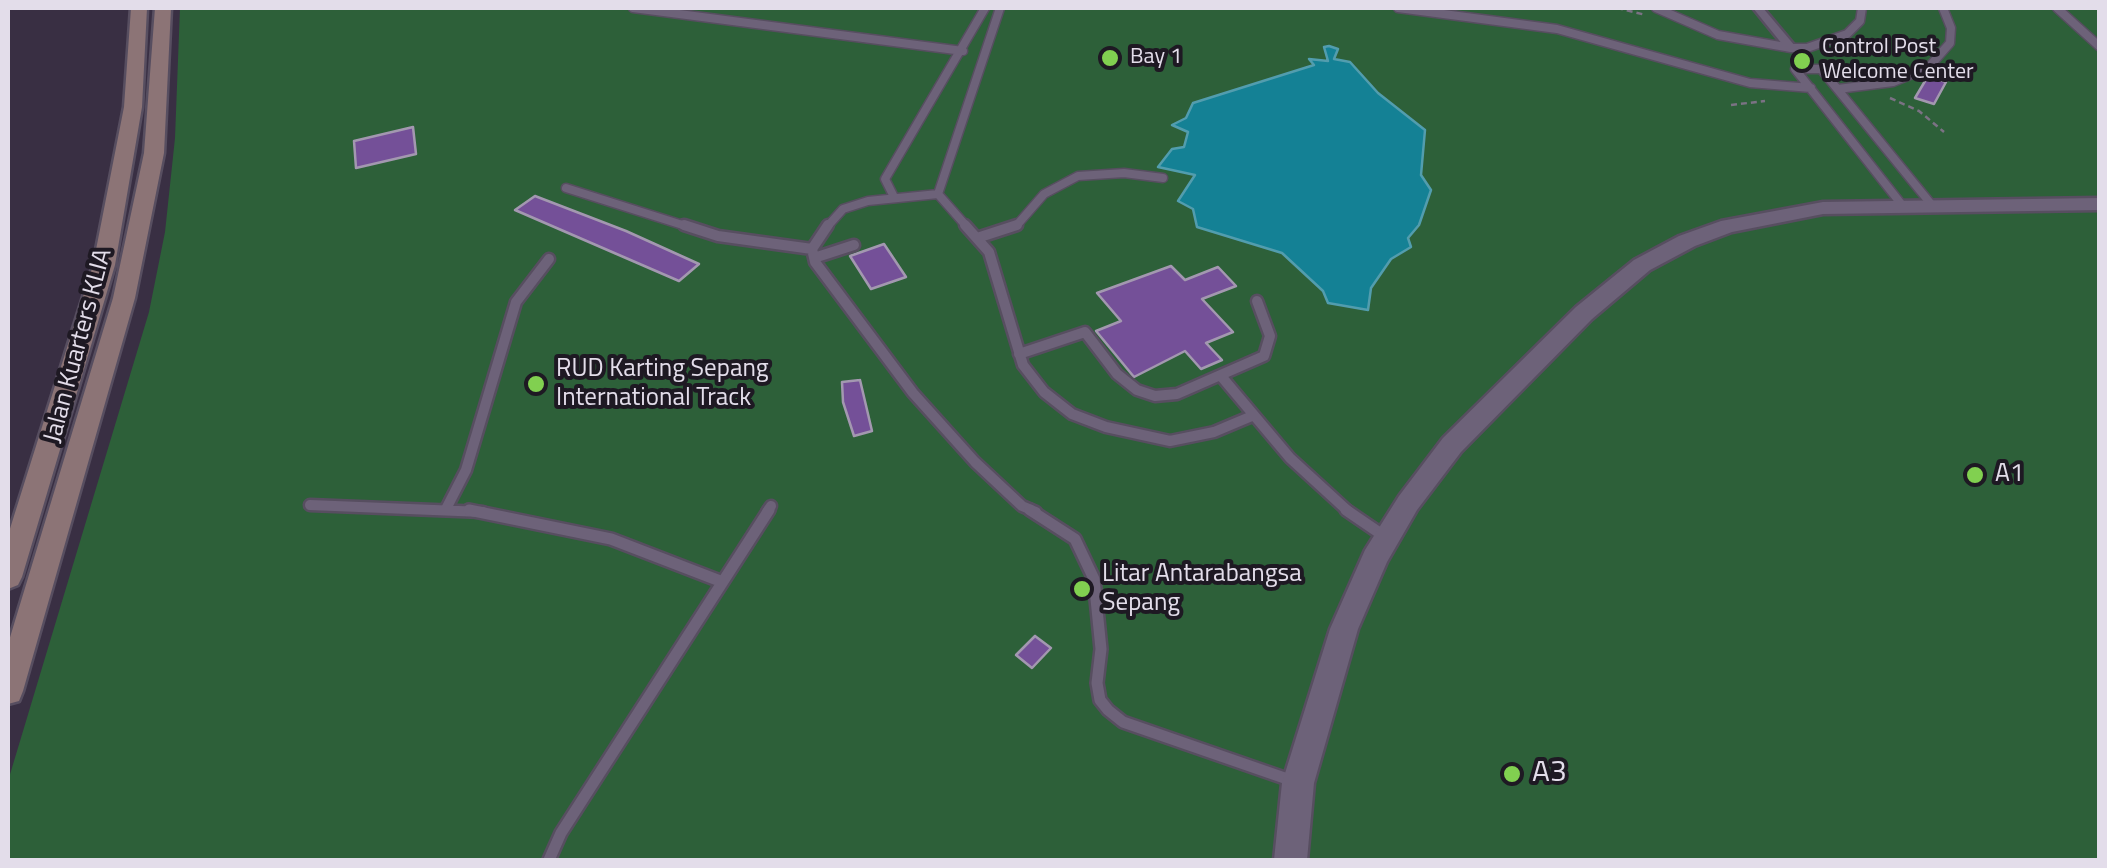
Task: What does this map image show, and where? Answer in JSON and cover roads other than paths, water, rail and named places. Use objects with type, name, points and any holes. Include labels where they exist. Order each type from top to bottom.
[{"type":"main road","name":"Jalan Kuarters KLIA","points":[[8,577],[104,265],[133,106],[140,8]]},
{"type":"main road","name":"Jalan Kuarters KLIA","points":[[8,691],[124,298],[154,153],[162,8]]},
{"type":"street","points":[[1758,8],[1791,48]]},
{"type":"street","points":[[1290,860],[1298,783],[1344,629],[1387,538],[1452,445],[1584,313],[1642,266],[1687,241],[1752,220],[1822,208],[2100,204]]},
{"type":"lane","points":[[633,8],[962,51]]},
{"type":"lane","points":[[894,197],[886,179],[985,8]]},
{"type":"lane","points":[[938,194],[1000,8]]},
{"type":"lane","points":[[1398,8],[1557,28],[1750,83],[1811,88]]},
{"type":"lane","points":[[1656,8],[1706,31],[1778,48],[1806,48],[1847,34],[1860,21],[1862,8]]},
{"type":"lane","points":[[1838,89],[1892,82],[1929,67],[1950,43],[1952,28],[1943,8]]},
{"type":"lane","points":[[2058,8],[2100,46]]},
{"type":"lane","points":[[1778,48],[1902,205]]},
{"type":"lane","points":[[1806,48],[1931,204]]},
{"type":"lane","points":[[1796,69],[1821,68]]},
{"type":"lane","points":[[977,238],[1017,225],[1044,194],[1078,176],[1124,172],[1163,178]]},
{"type":"lane","points":[[566,188],[718,236],[813,253],[854,245]]},
{"type":"lane","points":[[813,253],[821,230],[843,209],[894,197],[938,194]]},
{"type":"lane","points":[[938,194],[990,252],[1018,354],[1044,392],[1072,414],[1106,427],[1170,441],[1214,432],[1252,416]]},
{"type":"lane","points":[[813,253],[913,393],[975,462],[1022,506],[1047,517],[1076,539],[1094,578],[1101,649],[1097,683],[1100,700],[1108,710],[1123,722],[1298,783]]},
{"type":"lane","points":[[446,508],[466,470],[516,302],[549,260]]},
{"type":"lane","points":[[1018,354],[1085,332],[1117,374],[1137,390],[1156,396],[1177,394],[1264,356],[1270,336],[1257,301]]},
{"type":"lane","points":[[1221,376],[1252,416],[1342,508],[1387,538]]},
{"type":"lane","points":[[310,505],[446,508],[583,532],[720,581]]},
{"type":"lane","points":[[549,860],[561,832],[771,506]]},
{"type":"water","points":[[1324,47],[1338,49],[1334,59],[1350,62],[1378,93],[1425,130],[1421,175],[1431,190],[1419,225],[1408,238],[1411,247],[1391,259],[1371,288],[1368,310],[1328,303],[1323,291],[1282,253],[1197,227],[1193,209],[1178,201],[1195,175],[1158,167],[1172,149],[1184,147],[1188,132],[1172,125],[1186,118],[1193,103],[1314,65],[1309,59],[1328,61]]},
{"type":"place","name":"Bay 1","points":[[1110,58]]},
{"type":"place","name":"Control Post Welcome Center","points":[[1802,61]]},
{"type":"place","name":"RUD Karting Sepang International Track","points":[[536,384]]},
{"type":"place","name":"A1","points":[[1975,475]]},
{"type":"place","name":"Litar Antarabangsa Sepang","points":[[1082,589]]},
{"type":"place","name":"A3","points":[[1512,774]]}]
